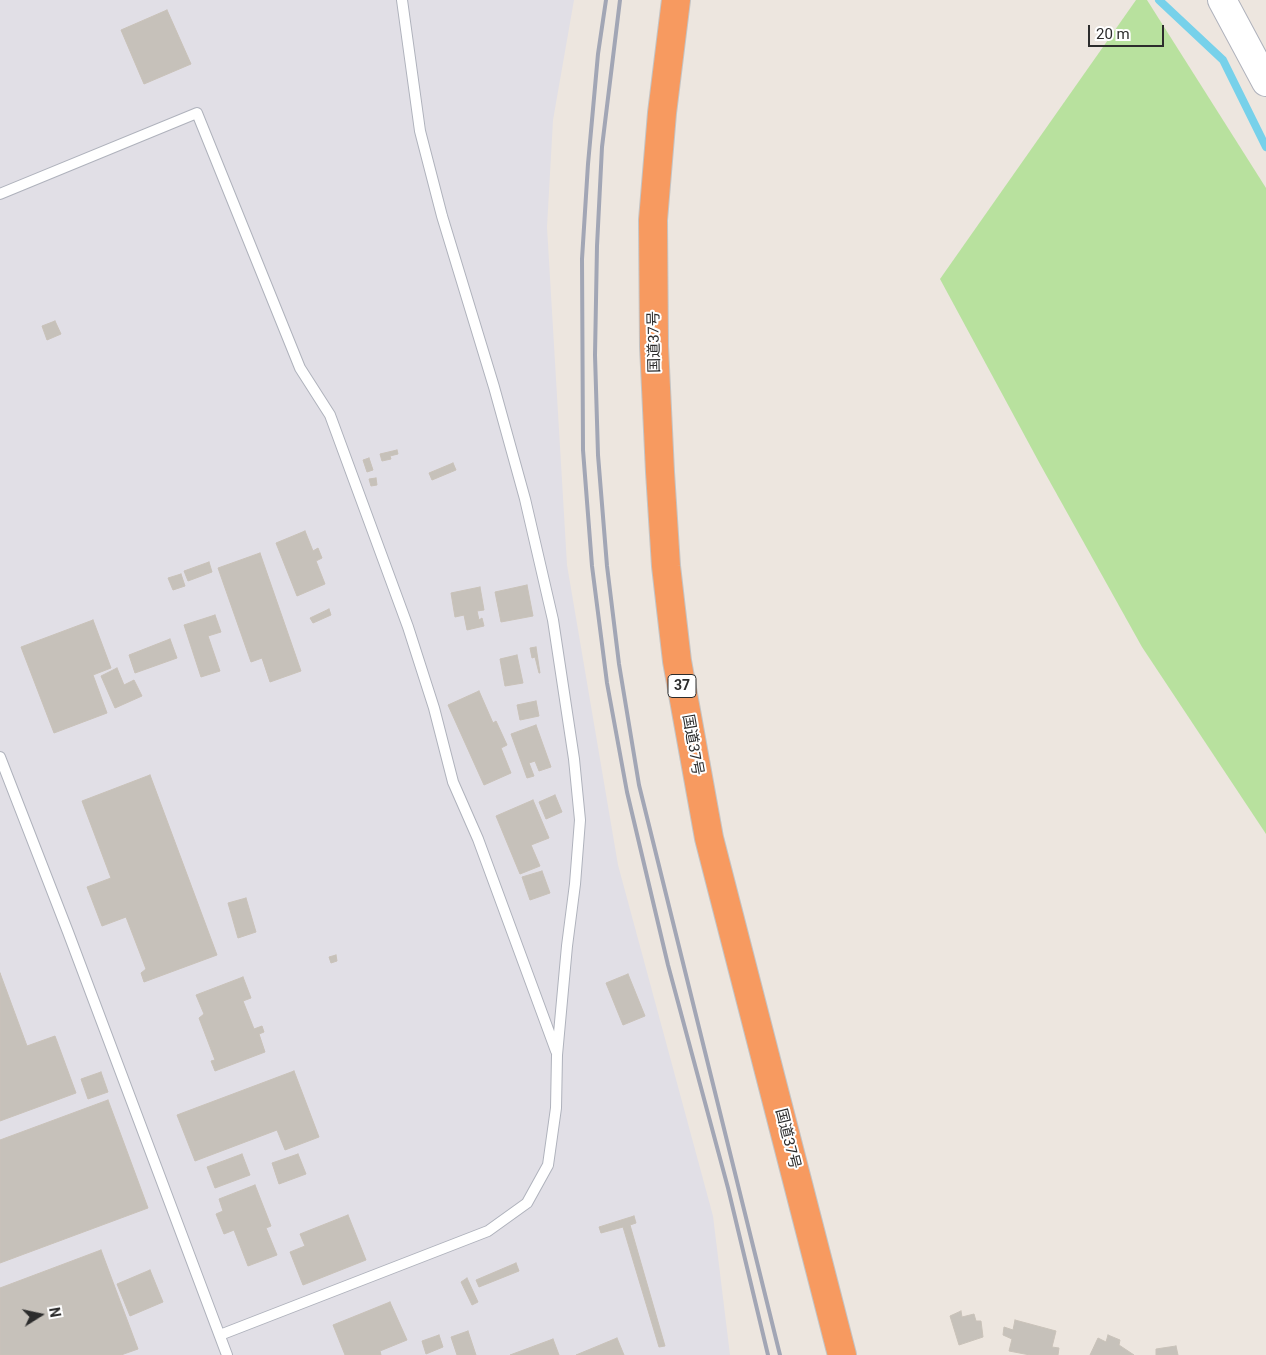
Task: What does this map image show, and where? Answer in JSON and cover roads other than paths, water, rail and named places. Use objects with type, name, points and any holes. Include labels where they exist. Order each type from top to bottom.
[{"type":"highway","name":"国道37号","points":[[676,0],[662,112],[653,220],[654,346],[660,472],[666,566],[677,662],[710,838],[842,1355]]},
{"type":"street","points":[[1222,0],[1266,82]]},
{"type":"lane","points":[[220,1335],[488,1231],[527,1203],[548,1166],[556,1108],[557,1055],[580,820],[574,759],[553,620],[525,499],[494,387],[442,216],[420,131],[402,0]]},
{"type":"lane","points":[[0,194],[197,113],[300,368],[330,416],[408,626],[434,708],[453,782],[478,839],[557,1055]]},
{"type":"lane","points":[[0,757],[227,1355]]},
{"type":"waterway","points":[[1159,0],[1223,60],[1266,147]]},
{"type":"railway","points":[[606,0],[598,54],[582,259],[583,450],[592,566],[607,683],[627,792],[668,965],[728,1188],[768,1355]]},
{"type":"railway","points":[[620,0],[602,147],[597,246],[595,355],[598,455],[607,566],[619,664],[639,785],[780,1355]]}]
